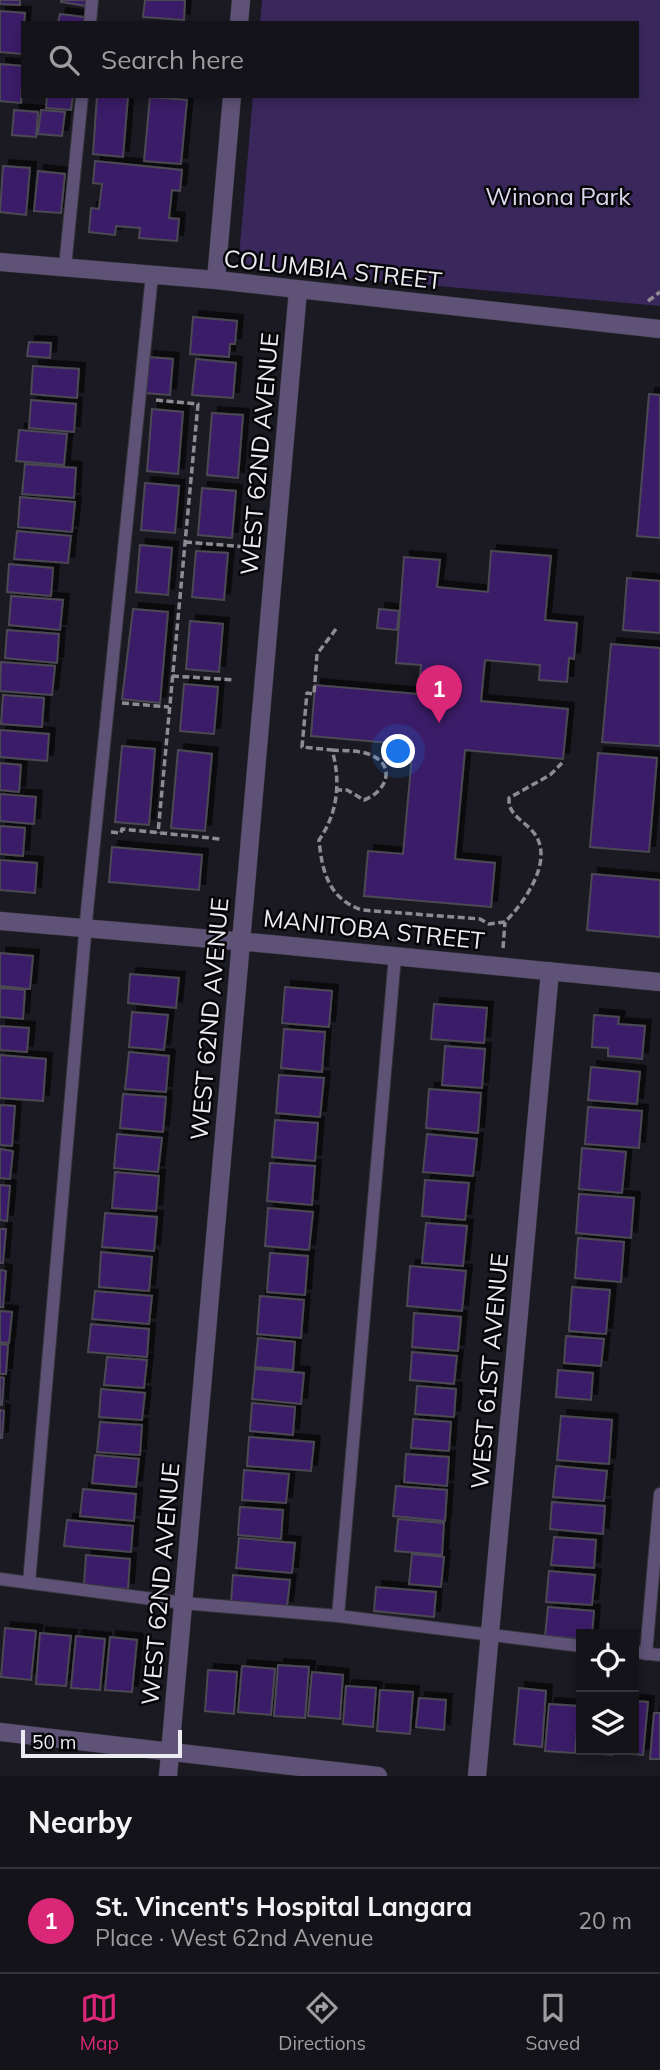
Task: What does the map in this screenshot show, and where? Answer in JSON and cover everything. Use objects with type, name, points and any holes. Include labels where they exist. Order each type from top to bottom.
[{"type":"street","points":[[239,21],[241,0]]},
{"type":"street","points":[[216,280],[232,98]]},
{"type":"street","name":"COLUMBIA STREET","points":[[0,262],[216,280],[660,329]]},
{"type":"street","name":"WEST 62ND AVENUE","points":[[168,1776],[298,290]]},
{"type":"street","name":"MANITOBA STREET","points":[[0,921],[241,941],[660,982]]},
{"type":"street","name":"WEST 61ST AVENUE","points":[[477,1776],[550,971]]},
{"type":"street","points":[[0,1732],[378,1776]]},
{"type":"lane","points":[[90,21],[92,0]]},
{"type":"lane","points":[[65,267],[82,98]]},
{"type":"lane","points":[[29,1583],[95,831],[152,275]]},
{"type":"lane","points":[[338,1616],[395,956]]},
{"type":"lane","points":[[660,1494],[640,1653],[660,1655]]},
{"type":"lane","points":[[0,1579],[183,1603],[338,1616],[576,1645]]},
{"type":"path","points":[[648,301],[660,292]]},
{"type":"path","points":[[139,399],[198,404],[158,833]]},
{"type":"path","points":[[185,542],[247,547]]},
{"type":"path","points":[[336,629],[317,654],[314,694],[307,693],[302,747],[372,755],[381,763],[386,774],[384,786],[376,796],[364,800],[347,790],[337,790]]},
{"type":"path","points":[[172,676],[235,680]]},
{"type":"path","points":[[108,701],[169,707]]},
{"type":"path","points":[[332,750],[338,779],[337,790],[332,814],[319,840],[325,876],[339,898],[349,906],[362,910],[480,919],[489,924],[505,922]]},
{"type":"path","points":[[503,949],[505,922],[528,896],[535,881],[540,846],[536,835],[513,814],[509,799],[550,775],[562,763]]},
{"type":"path","points":[[95,831],[121,833],[122,830],[220,839]]},
{"type":"green space","name":"Winona Park","points":[[262,0],[660,0],[660,306],[238,268],[253,98],[639,98],[639,21],[260,21]]},
{"type":"building","points":[[0,0],[20,0],[20,5],[0,4]]},
{"type":"building","points":[[61,0],[87,0],[86,6]]},
{"type":"building","points":[[145,0],[185,0],[184,20],[143,17]]},
{"type":"building","points":[[0,11],[25,13],[24,21],[21,21],[21,54],[0,52]]},
{"type":"building","points":[[60,14],[85,17],[84,21],[58,21]]},
{"type":"building","points":[[0,64],[21,66],[21,103],[0,101]]},
{"type":"building","points":[[47,98],[73,98],[71,110],[46,108]]},
{"type":"building","points":[[97,98],[128,98],[123,157],[93,154]]},
{"type":"building","points":[[150,98],[187,100],[181,164],[144,161]]},
{"type":"building","points":[[14,110],[38,112],[36,137],[12,135]]},
{"type":"building","points":[[41,110],[65,112],[62,136],[38,134]]},
{"type":"building","points":[[95,161],[182,170],[180,191],[172,190],[169,218],[179,219],[177,241],[139,238],[140,228],[116,226],[115,235],[89,232],[91,208],[99,209],[102,184],[93,183]]},
{"type":"building","points":[[3,166],[30,168],[26,215],[0,212]]},
{"type":"building","points":[[38,171],[65,174],[61,213],[34,211]]},
{"type":"building","points":[[193,317],[237,321],[235,344],[230,344],[229,357],[190,354]]},
{"type":"building","points":[[29,342],[51,343],[50,358],[27,356]]},
{"type":"building","points":[[148,357],[173,359],[170,395],[145,393]]},
{"type":"building","points":[[196,359],[236,363],[233,398],[192,395]]},
{"type":"building","points":[[33,366],[79,369],[77,398],[31,394]]},
{"type":"building","points":[[649,394],[660,395],[660,538],[637,536]]},
{"type":"building","points":[[31,400],[76,404],[74,432],[29,428]]},
{"type":"building","points":[[152,409],[183,412],[178,474],[147,471]]},
{"type":"building","points":[[212,413],[243,415],[238,478],[207,475]]},
{"type":"building","points":[[19,430],[67,434],[64,465],[16,461]]},
{"type":"building","points":[[25,464],[76,468],[74,498],[22,494]]},
{"type":"building","points":[[145,483],[179,486],[175,533],[141,530]]},
{"type":"building","points":[[202,488],[236,491],[232,538],[198,535]]},
{"type":"building","points":[[20,497],[75,502],[72,532],[18,527]]},
{"type":"building","points":[[17,531],[71,536],[68,563],[14,559]]},
{"type":"building","points":[[140,545],[172,548],[168,595],[136,592]]},
{"type":"building","points":[[196,551],[228,553],[224,600],[192,597]]},
{"type":"building","points":[[491,551],[551,556],[545,620],[577,623],[574,659],[569,658],[567,682],[539,680],[540,665],[485,660],[481,701],[568,709],[563,759],[465,750],[455,859],[495,863],[491,907],[364,896],[368,851],[403,854],[413,745],[311,736],[315,685],[418,694],[421,665],[396,663],[404,557],[440,560],[437,587],[488,592]]},
{"type":"building","points":[[9,564],[53,568],[51,596],[7,592]]},
{"type":"building","points":[[627,578],[660,581],[660,633],[623,630]]},
{"type":"building","points":[[11,596],[63,600],[60,630],[9,625]]},
{"type":"building","points":[[133,609],[168,612],[160,703],[122,699]]},
{"type":"building","points":[[379,609],[399,611],[397,630],[377,628]]},
{"type":"building","points":[[190,621],[223,624],[219,672],[186,669]]},
{"type":"building","points":[[7,630],[59,634],[57,663],[5,658]]},
{"type":"building","points":[[611,644],[660,648],[660,746],[602,742]]},
{"type":"building","points":[[1,662],[55,666],[52,695],[0,691]]},
{"type":"building","points":[[184,684],[218,687],[214,734],[180,731]]},
{"type":"building","points":[[3,695],[44,698],[42,727],[1,724]]},
{"type":"building","points":[[0,730],[49,734],[47,761],[0,757]]},
{"type":"building","points":[[122,746],[155,749],[149,825],[115,822]]},
{"type":"building","points":[[178,750],[212,754],[205,831],[171,828]]},
{"type":"building","points":[[598,753],[657,758],[649,852],[590,847]]},
{"type":"building","points":[[0,763],[21,765],[19,792],[0,790]]},
{"type":"building","points":[[0,794],[36,797],[34,824],[0,821]]},
{"type":"building","points":[[0,826],[25,828],[23,856],[0,854]]},
{"type":"building","points":[[112,847],[202,855],[199,890],[109,882]]},
{"type":"building","points":[[0,860],[37,863],[35,893],[0,890]]},
{"type":"building","points":[[592,874],[660,880],[660,937],[587,930]]},
{"type":"building","points":[[0,953],[33,956],[30,989],[0,986]]},
{"type":"building","points":[[130,974],[179,978],[176,1008],[128,1003]]},
{"type":"building","points":[[285,987],[332,991],[329,1027],[282,1023]]},
{"type":"building","points":[[0,988],[25,990],[23,1019],[0,1017]]},
{"type":"building","points":[[434,1004],[487,1008],[484,1043],[431,1039]]},
{"type":"building","points":[[132,1012],[168,1015],[164,1050],[129,1047]]},
{"type":"building","points":[[594,1015],[619,1017],[618,1024],[645,1026],[642,1059],[608,1056],[608,1048],[592,1047]]},
{"type":"building","points":[[0,1026],[29,1028],[27,1052],[0,1050]]},
{"type":"building","points":[[284,1029],[325,1032],[322,1072],[281,1068]]},
{"type":"building","points":[[445,1046],[485,1049],[482,1088],[442,1085]]},
{"type":"building","points":[[129,1052],[169,1056],[166,1092],[125,1089]]},
{"type":"building","points":[[0,1055],[46,1059],[43,1101],[0,1098]]},
{"type":"building","points":[[591,1067],[640,1072],[637,1104],[588,1100]]},
{"type":"building","points":[[279,1075],[324,1078],[320,1117],[276,1113]]},
{"type":"building","points":[[429,1089],[481,1093],[478,1133],[426,1128]]},
{"type":"building","points":[[123,1094],[166,1097],[163,1132],[120,1128]]},
{"type":"building","points":[[0,1105],[15,1106],[12,1146],[0,1145]]},
{"type":"building","points":[[588,1107],[642,1111],[639,1148],[585,1144]]},
{"type":"building","points":[[275,1120],[318,1123],[315,1161],[272,1157]]},
{"type":"building","points":[[117,1134],[162,1138],[158,1172],[114,1168]]},
{"type":"building","points":[[427,1134],[477,1139],[473,1176],[423,1172]]},
{"type":"building","points":[[582,1148],[626,1152],[622,1193],[579,1189]]},
{"type":"building","points":[[0,1149],[13,1151],[10,1179],[0,1178]]},
{"type":"building","points":[[270,1163],[315,1166],[312,1205],[267,1201]]},
{"type":"building","points":[[115,1172],[159,1176],[156,1211],[112,1208]]},
{"type":"building","points":[[425,1180],[469,1183],[465,1220],[422,1216]]},
{"type":"building","points":[[0,1185],[10,1186],[7,1221],[0,1220]]},
{"type":"building","points":[[579,1194],[634,1198],[631,1238],[576,1233]]},
{"type":"building","points":[[268,1208],[313,1212],[309,1250],[265,1246]]},
{"type":"building","points":[[105,1213],[157,1217],[154,1251],[102,1247]]},
{"type":"building","points":[[426,1223],[467,1226],[463,1266],[422,1263]]},
{"type":"building","points":[[0,1229],[6,1229],[3,1263],[0,1263]]},
{"type":"building","points":[[578,1238],[624,1242],[621,1282],[575,1278]]},
{"type":"building","points":[[101,1252],[152,1257],[149,1291],[99,1287]]},
{"type":"building","points":[[270,1253],[308,1256],[305,1295],[267,1292]]},
{"type":"building","points":[[410,1266],[466,1271],[462,1311],[407,1306]]},
{"type":"building","points":[[0,1270],[6,1271],[3,1307],[0,1307]]},
{"type":"building","points":[[572,1287],[610,1290],[606,1334],[569,1331]]},
{"type":"building","points":[[95,1291],[152,1296],[149,1324],[92,1319]]},
{"type":"building","points":[[260,1296],[304,1300],[301,1338],[257,1334]]},
{"type":"building","points":[[0,1311],[12,1312],[9,1343],[0,1342]]},
{"type":"building","points":[[414,1313],[461,1317],[458,1351],[412,1347]]},
{"type":"building","points":[[91,1324],[149,1329],[147,1357],[88,1352]]},
{"type":"building","points":[[566,1336],[604,1339],[601,1366],[564,1363]]},
{"type":"building","points":[[258,1338],[295,1342],[293,1370],[255,1367]]},
{"type":"building","points":[[0,1344],[8,1345],[6,1374],[0,1374]]},
{"type":"building","points":[[412,1352],[457,1356],[454,1384],[410,1380]]},
{"type":"building","points":[[107,1357],[147,1360],[144,1388],[104,1385]]},
{"type":"building","points":[[255,1369],[304,1373],[301,1404],[252,1399]]},
{"type":"building","points":[[558,1370],[593,1373],[591,1400],[556,1397]]},
{"type":"building","points":[[0,1377],[4,1378],[2,1405],[0,1405]]},
{"type":"building","points":[[417,1386],[456,1389],[454,1417],[415,1414]]},
{"type":"building","points":[[101,1389],[145,1393],[142,1420],[99,1417]]},
{"type":"building","points":[[252,1403],[295,1407],[293,1435],[250,1431]]},
{"type":"building","points":[[0,1410],[4,1411],[2,1438],[0,1438]]},
{"type":"building","points":[[561,1416],[612,1420],[609,1464],[557,1460]]},
{"type":"building","points":[[413,1419],[451,1422],[449,1451],[411,1448]]},
{"type":"building","points":[[100,1422],[142,1425],[140,1455],[97,1452]]},
{"type":"building","points":[[249,1437],[314,1442],[311,1471],[247,1466]]},
{"type":"building","points":[[406,1454],[449,1457],[447,1486],[404,1482]]},
{"type":"building","points":[[95,1455],[139,1459],[136,1487],[92,1483]]},
{"type":"building","points":[[556,1466],[607,1471],[604,1501],[553,1497]]},
{"type":"building","points":[[244,1470],[289,1474],[286,1503],[242,1500]]},
{"type":"building","points":[[396,1486],[447,1490],[445,1521],[393,1516]]},
{"type":"building","points":[[83,1489],[136,1494],[134,1521],[80,1516]]},
{"type":"building","points":[[552,1502],[605,1506],[603,1534],[550,1529]]},
{"type":"building","points":[[240,1507],[283,1510],[281,1539],[238,1535]]},
{"type":"building","points":[[398,1519],[444,1523],[442,1555],[395,1551]]},
{"type":"building","points":[[67,1520],[133,1526],[131,1552],[64,1546]]},
{"type":"building","points":[[554,1537],[596,1540],[594,1568],[551,1565]]},
{"type":"building","points":[[239,1538],[295,1543],[292,1573],[236,1568]]},
{"type":"building","points":[[412,1554],[444,1557],[441,1587],[409,1584]]},
{"type":"building","points":[[86,1555],[130,1559],[128,1589],[84,1585]]},
{"type":"building","points":[[549,1571],[595,1575],[592,1605],[546,1602]]},
{"type":"building","points":[[233,1575],[290,1580],[287,1607],[231,1602]]},
{"type":"building","points":[[376,1587],[436,1592],[434,1617],[374,1611]]},
{"type":"building","points":[[548,1607],[594,1611],[592,1629],[576,1629],[576,1639],[545,1636]]},
{"type":"building","points":[[5,1628],[36,1631],[31,1680],[1,1677]]},
{"type":"building","points":[[40,1633],[71,1636],[66,1686],[36,1684]]},
{"type":"building","points":[[76,1636],[105,1639],[100,1690],[71,1688]]},
{"type":"building","points":[[110,1637],[137,1640],[132,1692],[105,1690]]},
{"type":"building","points":[[278,1665],[309,1667],[305,1718],[274,1716]]},
{"type":"building","points":[[242,1666],[275,1669],[271,1715],[238,1712]]},
{"type":"building","points":[[208,1670],[237,1672],[234,1714],[205,1711]]},
{"type":"building","points":[[312,1672],[343,1675],[340,1719],[308,1716]]},
{"type":"building","points":[[346,1686],[376,1688],[373,1727],[343,1724]]},
{"type":"building","points":[[519,1688],[546,1691],[542,1747],[514,1744]]},
{"type":"building","points":[[380,1690],[413,1692],[410,1734],[377,1731]]},
{"type":"building","points":[[419,1698],[446,1700],[444,1730],[416,1727]]},
{"type":"building","points":[[639,1701],[648,1702],[643,1755],[639,1755]]},
{"type":"building","points":[[549,1704],[576,1706],[575,1753],[545,1751]]},
{"type":"building","points":[[654,1713],[660,1713],[660,1759],[650,1759]]},
{"type":"place","name":"St. Vincent's Hospital Langara","points":[[439,723]]}]
